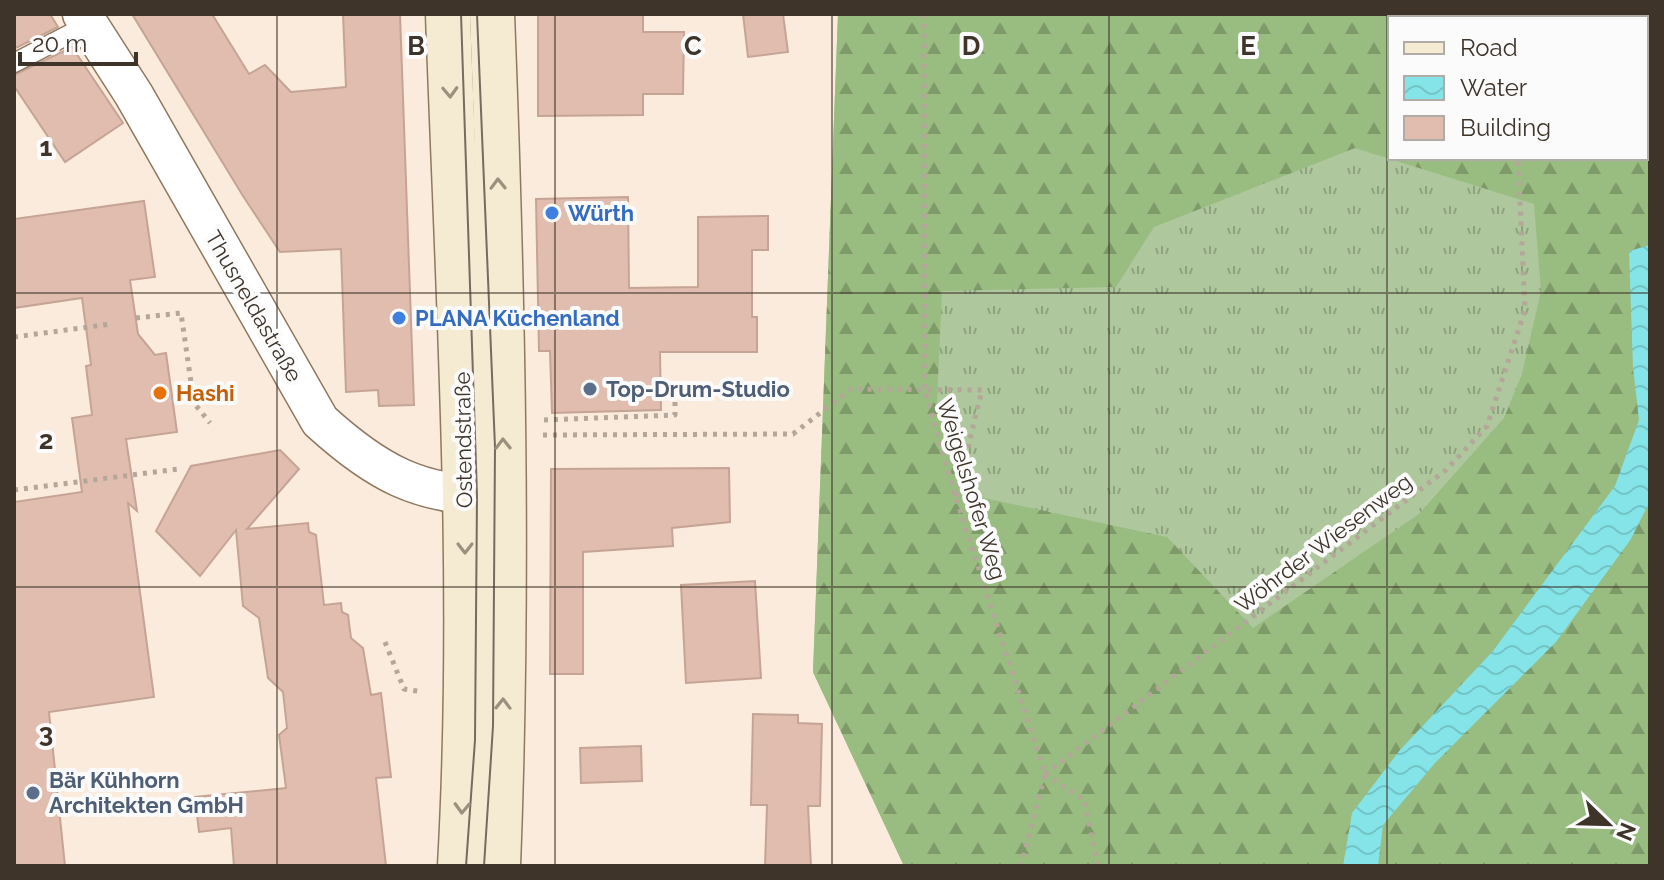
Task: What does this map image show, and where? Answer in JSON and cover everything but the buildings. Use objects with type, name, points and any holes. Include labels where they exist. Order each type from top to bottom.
[{"type":"main road","name":"Ostendstraße","points":[[448,14],[484,496],[505,634],[498,866]]},
{"type":"main road","name":"Ostendstraße","points":[[460,866],[465,709],[484,496],[521,428],[492,14]]},
{"type":"street","name":"Thusneldastraße","points":[[85,19],[134,95],[320,421],[355,453],[405,481],[428,489],[484,496]]},
{"type":"lane","points":[[14,63],[85,19]]},
{"type":"path","name":"Weigelshofer Weg","points":[[924,14],[925,390],[956,498],[1045,774]]},
{"type":"path","name":"Wöhrder Wiesenweg","points":[[1045,774],[1446,470],[1487,426],[1525,310],[1518,160]]},
{"type":"path","points":[[136,318],[181,313],[194,403],[210,423]]},
{"type":"path","points":[[14,337],[111,324]]},
{"type":"path","points":[[521,428],[675,415],[675,388]]},
{"type":"path","points":[[521,428],[793,434],[851,389],[982,390],[956,498]]},
{"type":"path","points":[[14,490],[179,469]]},
{"type":"path","points":[[385,642],[404,689],[424,692]]},
{"type":"path","points":[[1021,866],[1045,774],[1084,800],[1098,866]]},
{"type":"green space","points":[[838,14],[1650,14],[1650,866],[904,866],[813,672]]},
{"type":"green space","points":[[838,14],[1650,14],[1650,866],[904,866],[813,672]],"holes":[[[1388,16],[1648,16],[1648,160],[1393,160],[1534,204],[1541,291],[1522,374],[1504,418],[1419,514],[1253,628],[1167,537],[970,495],[937,402],[942,291],[1116,287],[1154,227],[1355,148],[1388,158]]]},
{"type":"water","points":[[1650,245],[1650,501],[1631,539],[1556,642],[1435,763],[1383,825],[1378,866],[1343,866],[1352,813],[1400,750],[1493,651],[1615,486],[1639,420],[1633,368],[1629,251]]},
{"type":"tram line","points":[[461,14],[477,496],[475,740],[466,866]]},
{"type":"tram line","points":[[477,14],[495,447],[493,726],[484,866]]},
{"type":"place","name":"Würth","points":[[552,213]]},
{"type":"place","name":"PLANA Küchenland","points":[[399,318]]},
{"type":"place","name":"Top-Drum-Studio","points":[[590,389]]},
{"type":"place","name":"Hashi","points":[[160,393]]},
{"type":"place","name":"Bär Kühhorn Architekten GmbH","points":[[33,793]]}]
